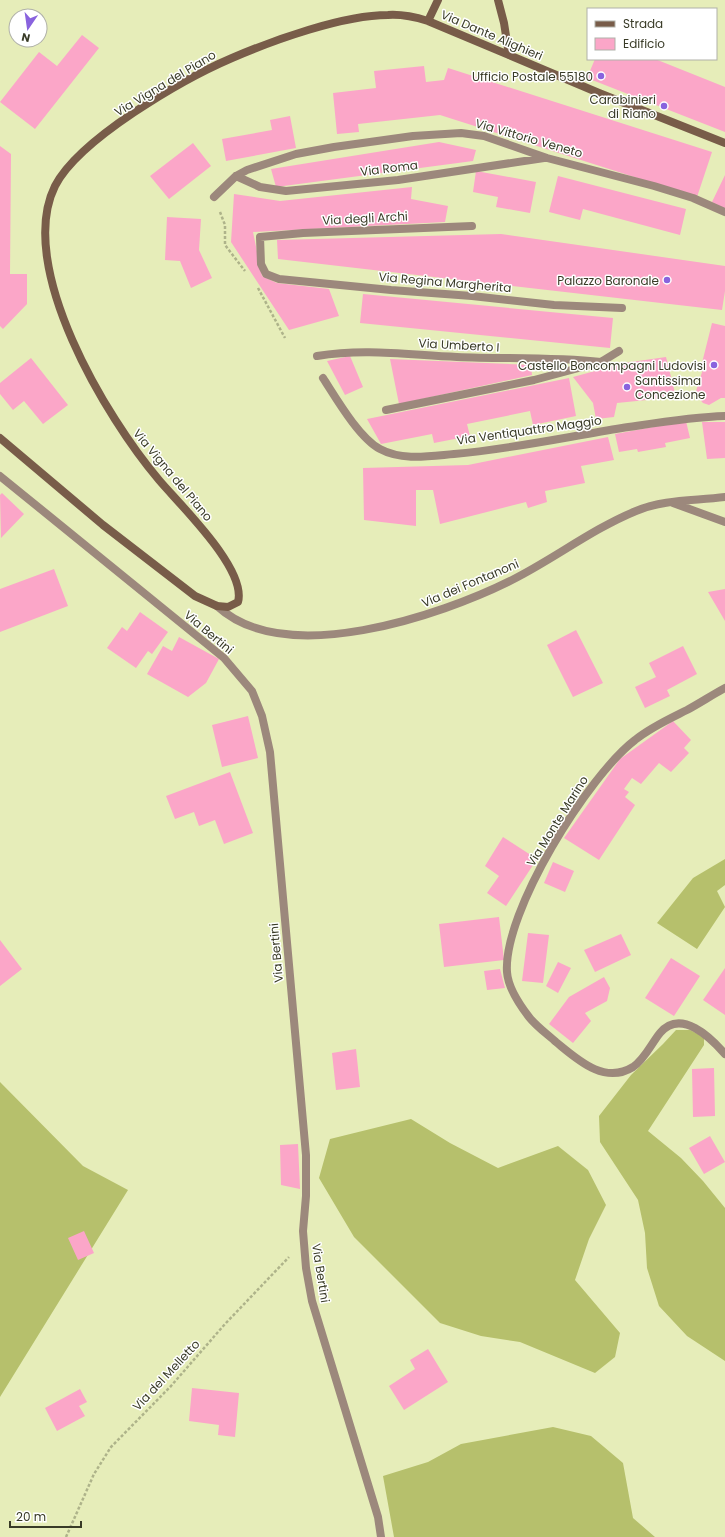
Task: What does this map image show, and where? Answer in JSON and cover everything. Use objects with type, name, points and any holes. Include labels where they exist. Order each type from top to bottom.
[{"type":"main road","points":[[428,21],[438,0]]},
{"type":"main road","points":[[498,0],[504,23],[509,55]]},
{"type":"main road","name":"Via Vigna del Piano","points":[[217,606],[228,607],[238,602],[239,590],[232,570],[211,539],[142,459],[118,426],[100,395],[65,320],[55,288],[47,252],[46,221],[49,201],[63,174],[87,148],[150,103],[217,64],[266,44],[343,21],[386,15],[405,16],[428,21]]},
{"type":"main road","name":"Via Dante Alighieri","points":[[428,21],[725,143]]},
{"type":"main road","points":[[0,438],[103,526],[195,596],[217,606]]},
{"type":"street","name":"Via Vittorio Veneto","points":[[214,197],[236,176],[270,161],[316,150],[413,136],[453,132],[484,136],[547,158],[677,193],[725,212]]},
{"type":"street","name":"Via Roma","points":[[236,176],[260,188],[286,191],[398,180],[547,158]]},
{"type":"street","name":"Via degli Archi","points":[[266,274],[261,264],[260,237],[302,233],[472,226]]},
{"type":"street","name":"Via Regina Margherita","points":[[266,274],[278,278],[390,290],[472,296],[554,305],[622,308]]},
{"type":"street","name":"Via Umberto I","points":[[317,356],[358,351],[457,357],[569,359],[601,362]]},
{"type":"street","points":[[386,410],[534,380],[601,362],[619,351]]},
{"type":"street","name":"Via Ventiquattro Maggio","points":[[323,378],[345,412],[372,444],[386,452],[404,456],[431,456],[498,450],[623,428],[701,417],[725,416]]},
{"type":"street","name":"Via Bertini","points":[[0,476],[224,658],[252,691],[258,703],[270,752],[306,1155],[307,1183],[304,1242],[312,1301],[378,1517],[381,1537]]},
{"type":"street","name":"Via dei Fontanoni","points":[[217,606],[238,622],[270,632],[287,634],[336,634],[400,622],[428,615],[484,593],[526,573],[605,525],[636,511],[672,502],[725,497]]},
{"type":"street","points":[[672,502],[725,522]]},
{"type":"street","name":"Via Monte Marino","points":[[725,688],[654,727],[635,740],[612,762],[596,782],[549,852],[523,903],[509,945],[507,973],[511,989],[528,1016],[577,1059],[592,1069],[613,1072],[633,1067],[640,1062],[662,1031],[671,1026],[682,1024],[691,1026],[702,1032],[725,1054]]},
{"type":"path","name":"Via del Melletto","points":[[66,1537],[94,1474],[111,1447],[171,1386],[225,1324],[304,1242]]},
{"type":"green space","points":[[725,859],[725,885],[717,891],[725,907],[697,949],[657,923],[693,878]]},
{"type":"green space","points":[[676,1030],[690,1030],[704,1037],[704,1045],[648,1131],[681,1158],[703,1181],[725,1208],[725,1361],[687,1336],[659,1306],[647,1268],[645,1233],[638,1200],[600,1142],[599,1116],[631,1075]]},
{"type":"green space","points":[[0,1082],[83,1166],[128,1190],[0,1397]]},
{"type":"green space","points":[[411,1119],[450,1143],[498,1168],[558,1146],[588,1170],[606,1205],[589,1239],[575,1280],[620,1333],[615,1357],[595,1373],[520,1342],[481,1336],[440,1323],[354,1237],[319,1178],[330,1139]]},
{"type":"green space","points":[[553,1427],[591,1436],[623,1463],[633,1518],[655,1537],[394,1537],[383,1476],[428,1462],[461,1444]]},
{"type":"building","points":[[82,35],[99,48],[35,129],[0,102],[39,52],[57,66]]},
{"type":"building","points":[[595,60],[658,60],[725,87],[725,132],[587,78]]},
{"type":"building","points":[[424,66],[426,82],[444,80],[448,68],[712,152],[697,197],[440,115],[358,124],[359,132],[337,134],[333,93],[376,88],[374,71]]},
{"type":"building","points":[[290,116],[296,148],[226,161],[222,139],[272,130],[270,120]]},
{"type":"building","points":[[439,142],[476,150],[473,161],[276,187],[271,169]]},
{"type":"building","points":[[193,143],[211,166],[169,199],[150,176]]},
{"type":"building","points":[[0,146],[11,154],[10,274],[27,274],[27,304],[3,329],[0,326]]},
{"type":"building","points":[[476,171],[536,182],[530,213],[496,207],[498,197],[473,192]]},
{"type":"building","points":[[725,175],[725,209],[712,202]]},
{"type":"building","points":[[558,176],[686,209],[680,235],[583,209],[580,220],[549,212]]},
{"type":"building","points":[[412,187],[411,199],[448,206],[445,222],[253,232],[262,276],[277,283],[329,289],[339,316],[289,330],[231,242],[234,194],[280,201]]},
{"type":"building","points":[[167,217],[201,219],[199,250],[212,278],[191,288],[180,261],[165,260]]},
{"type":"building","points":[[501,234],[725,266],[725,291],[722,310],[278,259],[277,240]]},
{"type":"building","points":[[363,294],[613,318],[610,348],[360,323]]},
{"type":"building","name":"Castello Boncompagni Ludovisi","points":[[712,323],[725,326],[725,398],[721,398],[709,405],[703,403],[695,394],[704,366],[702,363]]},
{"type":"building","points":[[350,356],[363,387],[345,395],[327,361]]},
{"type":"building","name":"Santissima Concezione","points":[[666,357],[676,397],[617,403],[614,417],[596,419],[593,403],[573,377],[624,363]]},
{"type":"building","points":[[31,358],[68,405],[43,424],[24,401],[13,410],[0,394],[0,383]]},
{"type":"building","points":[[390,359],[531,365],[532,375],[399,404]]},
{"type":"building","points":[[569,378],[576,416],[533,425],[530,411],[467,424],[470,436],[434,443],[432,434],[381,444],[367,419]]},
{"type":"building","points":[[686,421],[690,438],[665,443],[666,447],[638,452],[637,449],[619,452],[615,434]]},
{"type":"building","points":[[702,422],[725,422],[725,458],[707,459]]},
{"type":"building","points":[[608,437],[614,460],[581,466],[585,483],[545,491],[547,502],[528,508],[526,502],[440,524],[433,490],[416,490],[416,526],[364,520],[363,468],[468,465]]},
{"type":"building","points":[[2,493],[24,514],[1,538],[0,495]]},
{"type":"building","points":[[54,569],[68,606],[0,632],[0,589]]},
{"type":"building","points":[[725,589],[725,621],[708,592]]},
{"type":"building","points":[[140,612],[168,632],[152,654],[148,651],[136,668],[107,648],[122,627],[127,631]]},
{"type":"building","points":[[576,630],[603,683],[573,697],[547,645]]},
{"type":"building","points":[[179,637],[219,659],[206,683],[188,697],[147,674],[163,646],[172,651]]},
{"type":"building","points":[[683,646],[697,674],[667,690],[670,696],[645,708],[635,687],[656,677],[649,663]]},
{"type":"building","points":[[248,716],[258,758],[222,767],[212,725]]},
{"type":"building","points":[[673,721],[691,740],[684,748],[689,753],[671,772],[659,763],[641,784],[632,778],[624,789],[629,792],[625,797],[635,805],[599,860],[564,838],[620,759]]},
{"type":"building","points":[[230,772],[253,833],[224,844],[215,820],[199,826],[194,812],[175,819],[166,796]]},
{"type":"building","points":[[503,837],[537,859],[506,906],[487,893],[499,876],[485,866]]},
{"type":"building","points":[[553,862],[574,871],[565,892],[544,883]]},
{"type":"building","points":[[499,917],[504,960],[444,967],[439,924]]},
{"type":"building","points":[[528,933],[549,935],[543,983],[522,981]]},
{"type":"building","points":[[621,934],[631,955],[595,972],[584,950]]},
{"type":"building","points":[[0,940],[22,969],[0,986]]},
{"type":"building","points":[[671,958],[700,976],[674,1016],[645,998]]},
{"type":"building","points":[[558,962],[571,968],[558,993],[546,986]]},
{"type":"building","points":[[725,968],[725,1015],[703,1000]]},
{"type":"building","points":[[500,969],[505,988],[487,990],[484,971]]},
{"type":"building","points":[[604,977],[610,988],[607,1001],[585,1013],[591,1021],[573,1043],[549,1024],[569,997]]},
{"type":"building","points":[[356,1049],[360,1087],[336,1090],[332,1053]]},
{"type":"building","points":[[714,1068],[715,1116],[693,1117],[692,1069]]},
{"type":"building","points":[[710,1136],[725,1162],[704,1174],[689,1148]]},
{"type":"building","points":[[298,1144],[300,1189],[281,1185],[280,1145]]},
{"type":"building","points":[[84,1231],[94,1253],[78,1260],[68,1238]]},
{"type":"building","points":[[428,1349],[448,1382],[404,1410],[389,1386],[415,1369],[410,1360]]},
{"type":"building","points":[[192,1388],[239,1393],[235,1437],[218,1435],[219,1425],[189,1421]]},
{"type":"building","points":[[80,1389],[87,1402],[79,1406],[85,1416],[57,1431],[45,1408]]},
{"type":"place","name":"Ufficio Postale 55180","points":[[601,76]]},
{"type":"place","name":"Carabinieri di Riano","points":[[664,106]]},
{"type":"place","name":"Palazzo Baronale","points":[[667,280]]},
{"type":"place","name":"Castello Boncompagni Ludovisi","points":[[714,365]]},
{"type":"place","name":"Santissima Concezione","points":[[627,387]]}]
